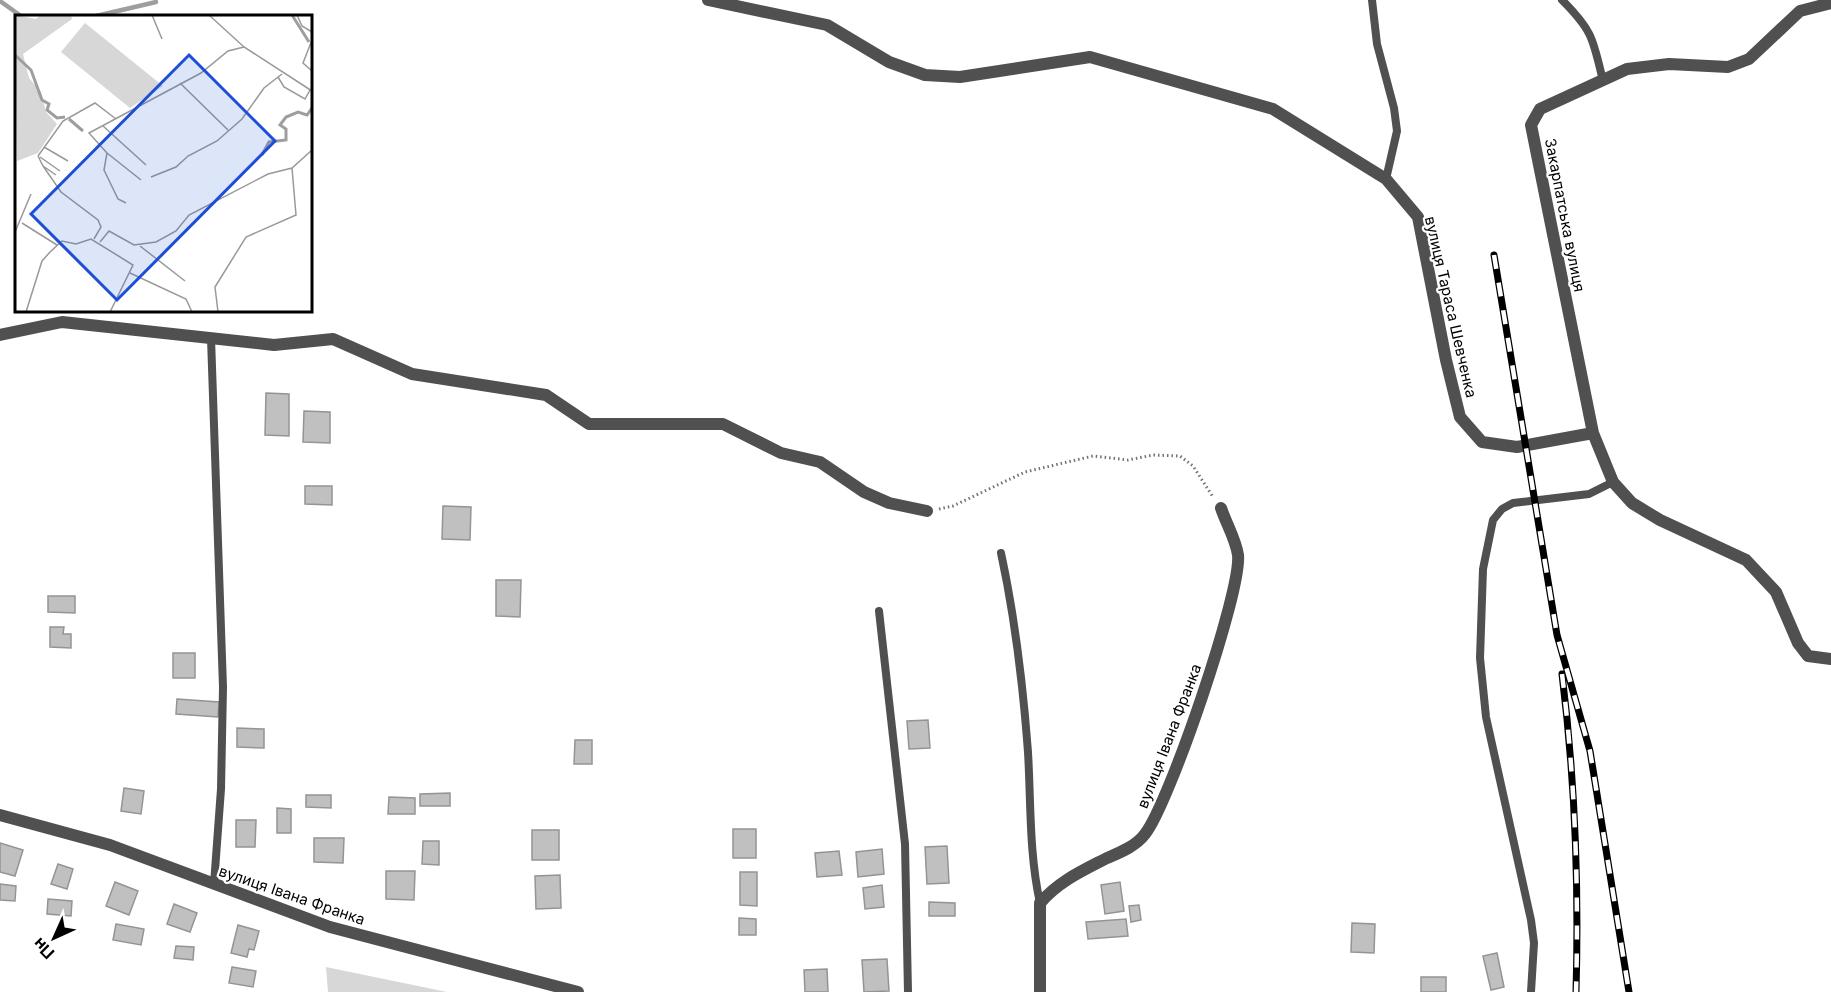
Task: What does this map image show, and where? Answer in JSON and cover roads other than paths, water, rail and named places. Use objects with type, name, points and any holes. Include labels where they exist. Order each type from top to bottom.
[{"type":"street","name":"вулиця Тараса Шевченка","points":[[708,0],[827,25],[890,62],[925,75],[960,77],[1090,57],[1274,109],[1386,179],[1418,217],[1460,417],[1482,442],[1516,447],[1593,433]]},
{"type":"street","name":"Закарпатська вулиця","points":[[1613,482],[1593,433],[1531,125],[1539,109],[1627,69],[1670,64],[1728,67],[1749,59],[1800,11],[1831,3]]},
{"type":"street","points":[[0,335],[62,322],[274,345],[333,339],[412,374],[546,395],[589,424],[723,423],[781,453],[820,462],[864,492],[889,503],[927,511]]},
{"type":"street","points":[[1613,482],[1632,503],[1660,520],[1746,560],[1776,592],[1798,643],[1808,656],[1831,659]]},
{"type":"street","name":"вулиця Івана Франка","points":[[1040,903],[1052,889],[1071,876],[1133,845],[1146,834],[1155,815],[1215,658],[1238,576],[1238,554],[1221,508]]},
{"type":"street","name":"вулиця Івана Франка","points":[[0,815],[110,845],[330,927],[578,992]]},
{"type":"street","points":[[1040,903],[1040,992]]},
{"type":"lane","points":[[1372,0],[1377,44],[1394,108],[1396,131],[1386,179]]},
{"type":"lane","points":[[1562,0],[1586,25],[1593,40],[1603,81]]},
{"type":"lane","points":[[211,338],[223,687],[221,789],[214,884]]},
{"type":"lane","points":[[1531,992],[1534,942],[1531,920],[1488,726],[1482,685],[1480,626],[1483,569],[1493,520],[1502,509],[1513,503],[1589,494],[1613,482]]},
{"type":"lane","points":[[1001,553],[1013,612],[1027,741],[1032,866],[1040,903]]},
{"type":"lane","points":[[879,610],[905,844],[908,992]]},
{"type":"waterway","points":[[0,1],[20,15]]},
{"type":"waterway","points":[[100,15],[156,2]]},
{"type":"railway","points":[[1494,255],[1557,635],[1590,751],[1629,992]]},
{"type":"railway","points":[[1562,674],[1575,833],[1576,992]]}]
